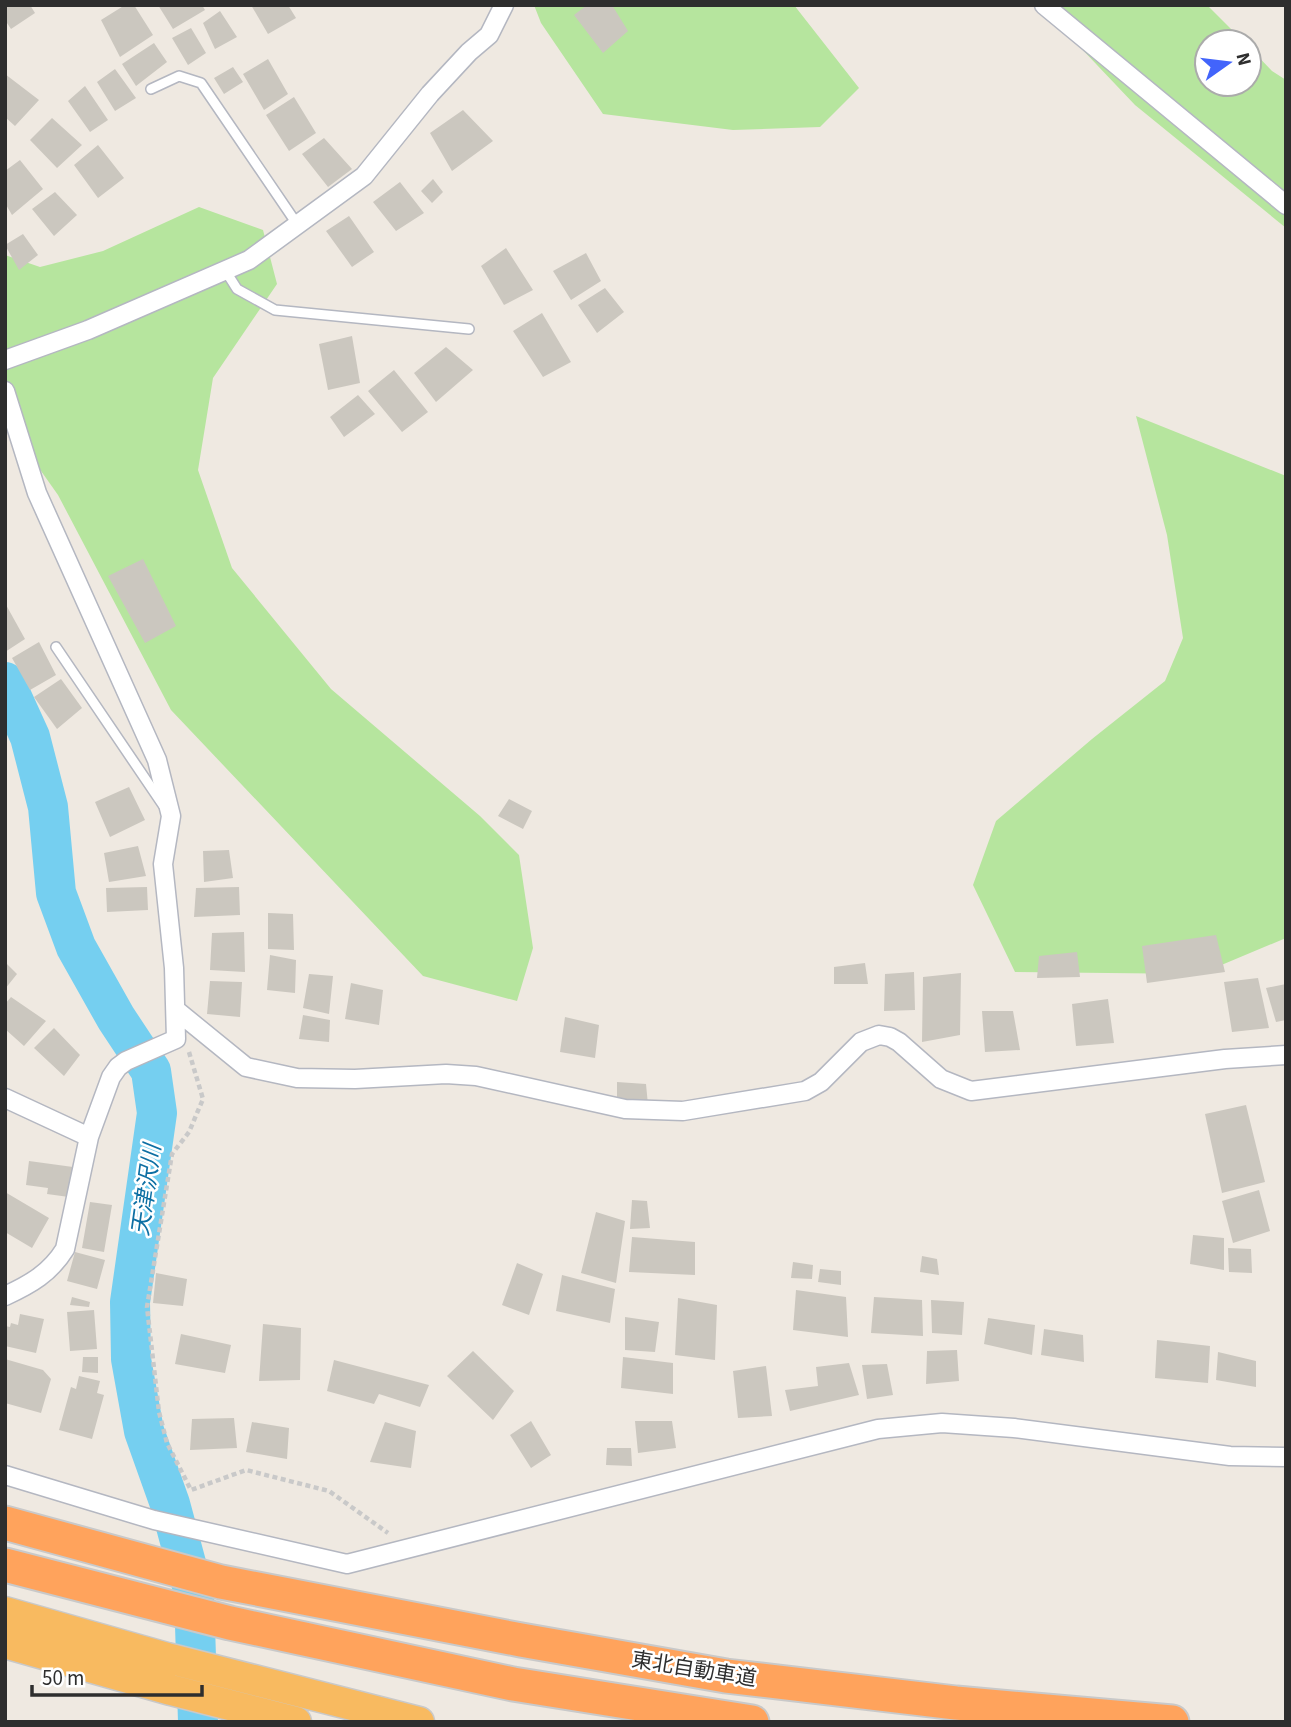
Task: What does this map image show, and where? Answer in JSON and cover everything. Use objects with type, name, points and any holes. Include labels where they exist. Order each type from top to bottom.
[{"type":"highway","name":"東北自動車道","points":[[5,1523],[221,1582],[521,1640],[726,1676],[956,1703],[1172,1722]]},
{"type":"highway","name":"東北自動車道","points":[[5,1565],[230,1623],[513,1684],[752,1722]]},
{"type":"highway","points":[[5,1612],[167,1658],[419,1722]]},
{"type":"highway","points":[[5,1643],[296,1722]]},
{"type":"street","points":[[5,360],[88,330],[248,260],[364,176],[429,94],[489,35],[504,5]]},
{"type":"street","points":[[1044,5],[1286,205]]},
{"type":"street","points":[[5,391],[37,493],[157,760],[171,816],[163,864],[177,1010],[176,1039],[126,1061],[111,1077],[89,1137],[65,1249],[40,1279],[5,1296]]},
{"type":"street","points":[[177,1010],[246,1067],[275,1074],[298,1078],[355,1079],[446,1074],[476,1076],[641,1111],[692,1111],[805,1091],[821,1082],[861,1042],[879,1035],[899,1042],[941,1079],[971,1091],[1225,1059],[1286,1055]]},
{"type":"street","points":[[5,1098],[89,1137]]},
{"type":"street","points":[[5,1475],[155,1520],[347,1564],[878,1429],[942,1423],[1014,1428],[1230,1456],[1286,1457]]},
{"type":"lane","points":[[151,89],[179,76],[201,83],[297,224]]},
{"type":"lane","points":[[225,270],[237,289],[275,310],[469,329]]},
{"type":"lane","points":[[56,647],[171,816]]},
{"type":"path","points":[[177,1010],[203,1099],[188,1132],[172,1154],[147,1307],[159,1412],[167,1443],[191,1490],[246,1470],[329,1491],[409,1548]]},
{"type":"green space","points":[[534,5],[794,5],[859,88],[820,127],[733,130],[603,114],[541,23]]},
{"type":"green space","points":[[1040,5],[1207,5],[1230,28],[1193,28],[1193,98],[1263,98],[1263,62],[1286,80],[1286,228],[1135,105]]},
{"type":"green space","points":[[199,207],[263,230],[277,284],[213,378],[198,470],[232,568],[331,689],[480,816],[519,855],[533,948],[517,1001],[423,976],[171,710],[58,495],[5,420],[5,255],[40,267],[103,251]]},
{"type":"green space","points":[[1136,416],[1286,476],[1286,938],[1200,974],[1015,972],[973,885],[996,821],[1165,681],[1183,638],[1167,535]]},
{"type":"building","points":[[5,5],[30,5],[35,13],[11,29],[5,20]]},
{"type":"building","points":[[125,5],[134,5],[153,35],[120,57],[101,20]]},
{"type":"building","points":[[158,5],[202,5],[205,10],[173,29]]},
{"type":"building","points":[[251,5],[288,5],[296,18],[268,34]]},
{"type":"building","points":[[587,5],[612,5],[628,31],[603,53],[574,15]]},
{"type":"building","points":[[220,11],[237,37],[215,49],[203,23]]},
{"type":"building","points":[[191,28],[206,53],[188,65],[172,38]]},
{"type":"building","points":[[154,43],[167,62],[136,86],[122,64]]},
{"type":"building","points":[[268,59],[288,94],[264,110],[243,74]]},
{"type":"building","points":[[233,67],[243,82],[224,94],[214,78]]},
{"type":"building","points":[[115,69],[136,98],[115,111],[97,82]]},
{"type":"building","points":[[5,74],[39,100],[15,126],[5,117]]},
{"type":"building","points":[[85,86],[108,120],[90,132],[68,101]]},
{"type":"building","points":[[294,97],[316,133],[289,151],[266,115]]},
{"type":"building","points":[[463,110],[493,141],[452,171],[430,133]]},
{"type":"building","points":[[52,118],[82,145],[57,168],[30,140]]},
{"type":"building","points":[[324,138],[352,169],[328,187],[302,154]]},
{"type":"building","points":[[98,145],[124,178],[98,198],[74,165]]},
{"type":"building","points":[[20,160],[43,189],[12,215],[5,203],[5,171]]},
{"type":"building","points":[[433,179],[443,192],[432,203],[421,191]]},
{"type":"building","points":[[400,182],[424,213],[396,231],[373,202]]},
{"type":"building","points":[[55,192],[77,215],[54,236],[32,209]]},
{"type":"building","points":[[349,216],[374,252],[352,267],[326,231]]},
{"type":"building","points":[[23,234],[38,255],[19,270],[5,245]]},
{"type":"building","points":[[506,248],[533,290],[504,305],[481,266]]},
{"type":"building","points":[[586,253],[601,281],[571,300],[553,271]]},
{"type":"building","points":[[605,288],[624,312],[597,333],[578,305]]},
{"type":"building","points":[[542,313],[571,362],[543,377],[513,331]]},
{"type":"building","points":[[352,336],[360,383],[328,390],[319,344]]},
{"type":"building","points":[[446,347],[473,370],[436,402],[414,373]]},
{"type":"building","points":[[394,370],[428,412],[402,432],[368,391]]},
{"type":"building","points":[[358,395],[375,414],[344,437],[330,417]]},
{"type":"building","points":[[143,559],[176,626],[145,643],[108,576]]},
{"type":"building","points":[[5,603],[25,639],[5,652]]},
{"type":"building","points":[[39,642],[56,675],[30,690],[12,658]]},
{"type":"building","points":[[61,679],[82,708],[57,729],[34,697]]},
{"type":"building","points":[[129,787],[145,820],[110,837],[95,802]]},
{"type":"building","points":[[509,799],[532,811],[523,829],[498,816]]},
{"type":"building","points":[[138,846],[146,876],[109,882],[104,853]]},
{"type":"building","points":[[229,850],[233,878],[204,882],[203,851]]},
{"type":"building","points":[[147,887],[148,910],[107,912],[106,888]]},
{"type":"building","points":[[239,887],[240,915],[194,917],[196,888]]},
{"type":"building","points":[[268,913],[293,914],[294,950],[268,949]]},
{"type":"building","points":[[244,932],[245,972],[210,970],[212,933]]},
{"type":"building","points":[[1216,935],[1225,972],[1147,983],[1142,946]]},
{"type":"building","points":[[1077,952],[1080,977],[1037,978],[1039,956]]},
{"type":"building","points":[[270,955],[296,960],[295,993],[267,990]]},
{"type":"building","points":[[5,962],[17,974],[5,989]]},
{"type":"building","points":[[865,963],[868,984],[834,984],[834,967]]},
{"type":"building","points":[[914,972],[915,1010],[884,1011],[885,974]]},
{"type":"building","points":[[961,973],[960,1035],[922,1042],[923,977]]},
{"type":"building","points":[[309,974],[333,976],[329,1014],[303,1008]]},
{"type":"building","points":[[1258,978],[1269,1028],[1232,1032],[1224,982]]},
{"type":"building","points":[[210,981],[242,982],[240,1017],[207,1014]]},
{"type":"building","points":[[351,983],[383,990],[379,1025],[345,1019]]},
{"type":"building","points":[[1286,984],[1286,1020],[1276,1022],[1266,988]]},
{"type":"building","points":[[11,997],[46,1021],[24,1046],[5,1029],[5,1004]]},
{"type":"building","points":[[1108,999],[1114,1043],[1076,1046],[1072,1004]]},
{"type":"building","points":[[982,1011],[1013,1011],[1020,1050],[985,1052]]},
{"type":"building","points":[[303,1015],[330,1020],[329,1042],[299,1039]]},
{"type":"building","points":[[565,1017],[599,1025],[595,1058],[560,1052]]},
{"type":"building","points":[[54,1028],[80,1055],[64,1076],[34,1048]]},
{"type":"building","points":[[617,1082],[646,1084],[648,1105],[617,1102]]},
{"type":"building","points":[[1246,1105],[1265,1182],[1222,1193],[1205,1114]]},
{"type":"building","points":[[29,1161],[73,1167],[69,1197],[47,1194],[48,1188],[26,1185]]},
{"type":"building","points":[[1259,1190],[1270,1231],[1233,1243],[1222,1201]]},
{"type":"building","points":[[5,1192],[49,1218],[32,1248],[5,1232]]},
{"type":"building","points":[[632,1200],[647,1201],[650,1228],[630,1229]]},
{"type":"building","points":[[90,1202],[112,1205],[104,1252],[82,1248]]},
{"type":"building","points":[[596,1212],[625,1221],[616,1283],[581,1273]]},
{"type":"building","points":[[1193,1235],[1224,1238],[1224,1270],[1190,1264]]},
{"type":"building","points":[[632,1237],[695,1242],[695,1275],[629,1272]]},
{"type":"building","points":[[1228,1248],[1251,1249],[1252,1273],[1229,1272]]},
{"type":"building","points":[[75,1252],[105,1260],[97,1289],[67,1281]]},
{"type":"building","points":[[922,1256],[937,1259],[939,1275],[920,1272]]},
{"type":"building","points":[[793,1262],[813,1265],[812,1279],[791,1278]]},
{"type":"building","points":[[517,1263],[543,1274],[529,1315],[502,1305]]},
{"type":"building","points":[[820,1269],[841,1271],[841,1285],[818,1282]]},
{"type":"building","points":[[156,1273],[187,1279],[183,1306],[153,1303]]},
{"type":"building","points":[[562,1275],[615,1289],[610,1323],[556,1311]]},
{"type":"building","points":[[796,1290],[846,1297],[848,1337],[793,1330]]},
{"type":"building","points":[[72,1297],[90,1302],[89,1307],[70,1305]]},
{"type":"building","points":[[874,1297],[922,1300],[923,1336],[871,1333]]},
{"type":"building","points":[[678,1298],[717,1305],[715,1360],[675,1355]]},
{"type":"building","points":[[931,1300],[964,1302],[962,1335],[932,1333]]},
{"type":"building","points":[[94,1310],[97,1349],[70,1351],[67,1312]]},
{"type":"building","points":[[20,1314],[44,1319],[36,1353],[5,1346],[5,1326],[10,1327],[11,1323],[18,1325]]},
{"type":"building","points":[[625,1317],[659,1322],[655,1352],[625,1350]]},
{"type":"building","points":[[988,1318],[1035,1325],[1032,1355],[984,1344]]},
{"type":"building","points":[[263,1324],[301,1328],[300,1380],[259,1381]]},
{"type":"building","points":[[1044,1329],[1083,1335],[1084,1362],[1041,1355]]},
{"type":"building","points":[[181,1334],[231,1345],[225,1373],[175,1364]]},
{"type":"building","points":[[1157,1340],[1210,1346],[1208,1383],[1155,1378]]},
{"type":"building","points":[[957,1350],[959,1381],[926,1384],[927,1351]]},
{"type":"building","points":[[473,1351],[514,1391],[493,1420],[447,1376]]},
{"type":"building","points":[[1218,1352],[1256,1361],[1256,1387],[1216,1380]]},
{"type":"building","points":[[83,1357],[98,1357],[98,1373],[82,1372]]},
{"type":"building","points":[[623,1357],[673,1363],[673,1394],[621,1388]]},
{"type":"building","points":[[5,1359],[43,1370],[51,1379],[41,1413],[5,1403]]},
{"type":"building","points":[[334,1360],[429,1385],[420,1407],[379,1394],[374,1404],[327,1391]]},
{"type":"building","points":[[849,1363],[859,1395],[790,1411],[785,1390],[818,1386],[816,1367]]},
{"type":"building","points":[[887,1364],[893,1395],[867,1399],[862,1365]]},
{"type":"building","points":[[766,1366],[772,1416],[738,1418],[733,1371]]},
{"type":"building","points":[[79,1376],[100,1381],[97,1393],[104,1395],[92,1439],[59,1430],[71,1387],[76,1389]]},
{"type":"building","points":[[234,1418],[237,1448],[190,1450],[192,1419]]},
{"type":"building","points":[[531,1421],[551,1455],[531,1468],[510,1435]]},
{"type":"building","points":[[635,1421],[672,1421],[676,1448],[638,1453]]},
{"type":"building","points":[[252,1422],[289,1428],[287,1459],[246,1452]]},
{"type":"building","points":[[385,1422],[416,1431],[411,1468],[370,1462]]},
{"type":"building","points":[[607,1448],[631,1448],[632,1466],[606,1465]]},
{"type":"waterway","name":"天津沢川","points":[[5,682],[30,737],[48,807],[56,893],[76,947],[116,1018],[151,1071],[157,1113],[130,1302],[131,1359],[144,1431],[170,1504],[194,1593],[198,1722]]}]
